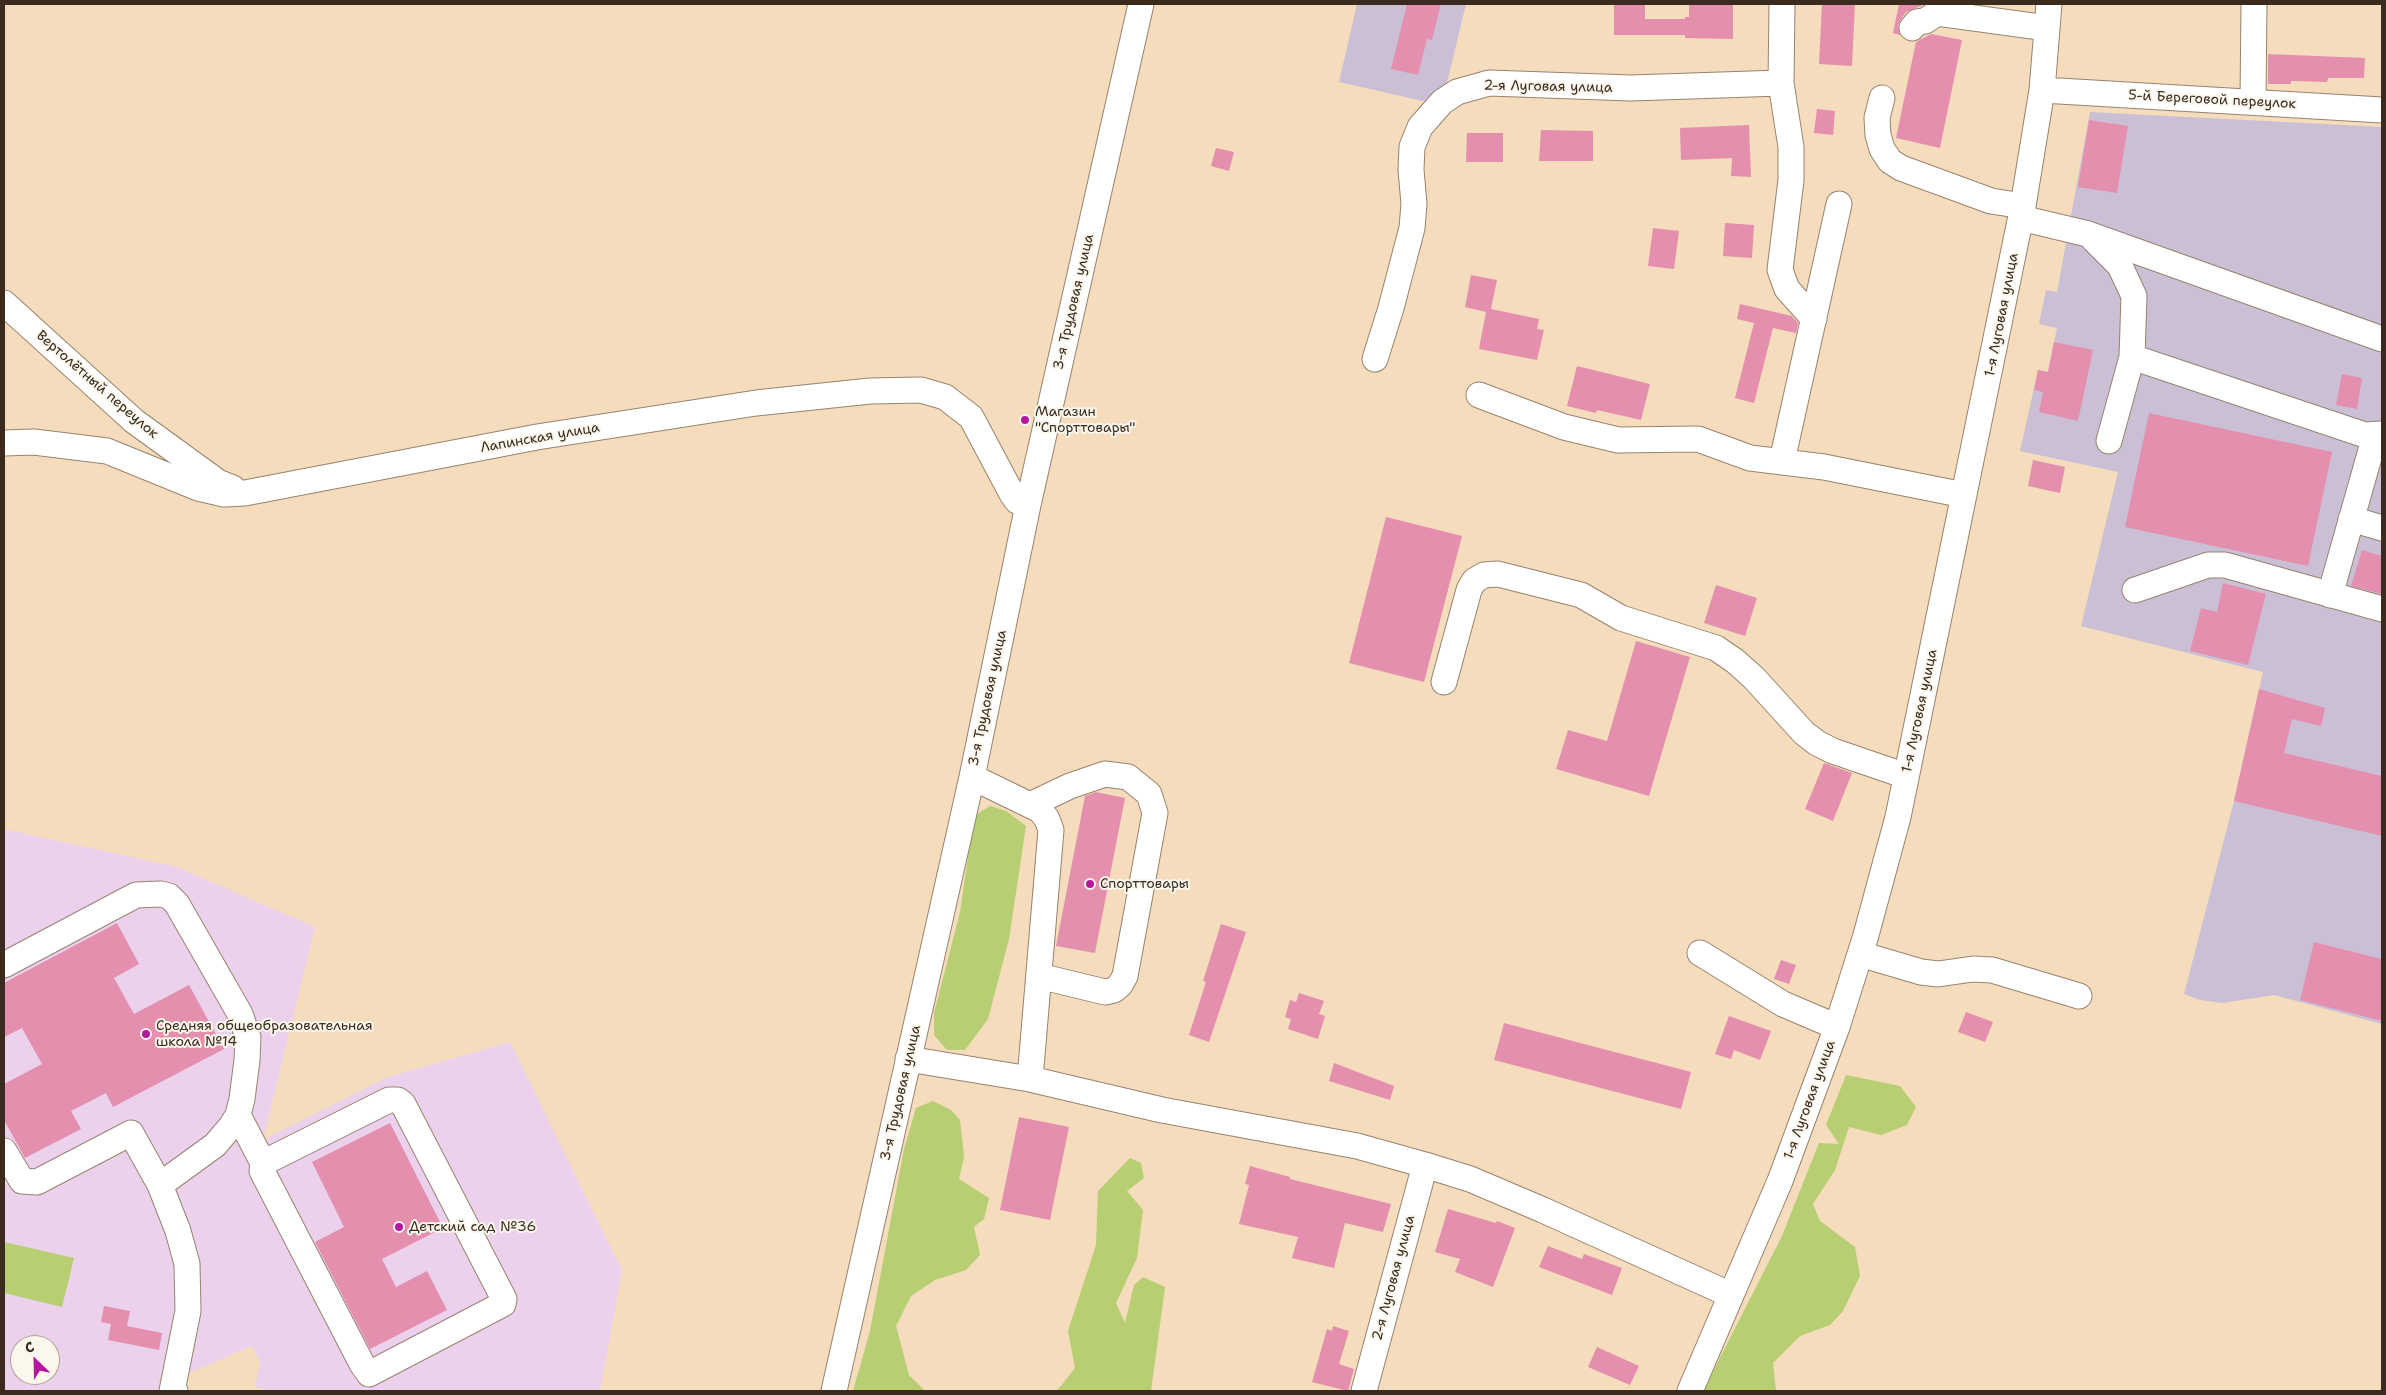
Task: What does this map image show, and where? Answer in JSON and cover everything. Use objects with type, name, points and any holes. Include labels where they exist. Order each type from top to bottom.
[{"type":"street","name":"3-я Трудовая улица","points":[[834,1391],[972,777],[1028,505],[1141,4]]},
{"type":"street","points":[[1782,4],[1781,83],[1791,147],[1791,180],[1780,270],[1787,289],[1814,319]]},
{"type":"street","points":[[2253,102],[2254,4]]},
{"type":"street","points":[[1912,28],[1918,22],[1925,22],[1937,13],[2048,16]]},
{"type":"street","name":"1-я Луговая улица","points":[[1690,1391],[1780,1182],[1837,1028],[1860,954],[1898,817],[2022,212],[2042,90],[2048,16]]},
{"type":"street","name":"2-я Луговая улица","points":[[1375,359],[1391,308],[1412,228],[1414,204],[1411,170],[1412,147],[1420,127],[1442,102],[1457,92],[1489,83],[1631,88],[1781,83]]},
{"type":"street","name":"5-й Береговой переулок","points":[[2042,90],[2382,110]]},
{"type":"street","points":[[1882,98],[1877,118],[1878,135],[1882,149],[1890,161],[1901,168],[2382,339]]},
{"type":"street","points":[[1782,461],[1839,204]]},
{"type":"street","points":[[2088,234],[2120,266],[2134,296],[2135,315],[2132,358],[2109,440]]},
{"type":"street","name":"Вертолётный переулок","points":[[4,303],[134,421],[218,482],[245,493]]},
{"type":"street","points":[[2132,358],[2365,435],[2378,435],[2351,519],[2330,595]]},
{"type":"street","name":"Лапинская улица","points":[[4,443],[34,442],[107,451],[198,488],[224,494],[245,493],[537,437],[756,402],[870,391],[921,390],[945,397],[971,417],[1012,494],[1017,501],[1028,505]]},
{"type":"street","points":[[1479,395],[1564,427],[1618,440],[1698,439],[1750,458],[1782,461],[1964,495]]},
{"type":"street","points":[[2351,519],[2382,528]]},
{"type":"street","points":[[2135,590],[2208,565],[2225,566],[2382,609]]},
{"type":"street","points":[[1444,682],[1469,590],[1474,581],[1484,575],[1498,574],[1581,595],[1621,618],[1716,648],[1735,661],[1754,678],[1804,733],[1817,743],[1833,751],[1906,776]]},
{"type":"street","points":[[1030,805],[1070,786],[1105,774],[1128,777],[1149,794],[1155,814],[1125,976],[1120,984],[1114,990],[1105,992],[1039,976]]},
{"type":"street","points":[[972,777],[1030,805],[1044,814],[1051,830],[1030,1079]]},
{"type":"street","points":[[4,966],[136,895],[161,894],[169,896],[177,904],[245,1024],[248,1037],[247,1060],[238,1115],[215,1145],[160,1185]]},
{"type":"street","points":[[1700,953],[1783,1004],[1837,1028]]},
{"type":"street","points":[[1860,954],[1921,972],[1938,974],[1973,969],[1992,970],[2079,996]]},
{"type":"street","points":[[908,1059],[1030,1079],[1162,1110],[1357,1146],[1425,1165],[1470,1180],[1534,1206],[1731,1294]]},
{"type":"street","points":[[238,1115],[263,1163],[262,1171],[370,1383],[499,1308],[504,1299],[403,1104],[398,1100],[389,1100],[263,1163]]},
{"type":"street","points":[[4,1151],[22,1180],[37,1182],[131,1133],[160,1185],[178,1231],[188,1264],[188,1310],[172,1391],[175,1391]]},
{"type":"street","name":"2-я Луговая улица","points":[[1364,1391],[1425,1165]]},
{"type":"shaded area","points":[[1357,4],[1466,4],[1445,91],[1427,102],[1339,82]]},
{"type":"shaded area","points":[[2090,112],[2382,127],[2382,1024],[2274,995],[2222,1003],[2200,1000],[2184,994],[2234,801],[2263,672],[2081,626],[2118,472],[2020,451],[2038,370],[2048,372],[2057,328],[2039,324],[2046,290],[2057,292]]},
{"type":"shaded area","points":[[4,829],[177,867],[315,927],[263,1140],[388,1077],[510,1042],[622,1270],[600,1391],[272,1391],[255,1387],[260,1362],[252,1346],[189,1373],[185,1391],[4,1391]]},
{"type":"green space","points":[[990,806],[1006,811],[1026,826],[1009,939],[988,1019],[965,1050],[947,1050],[934,1035],[934,1013],[960,912],[974,816]]},
{"type":"green space","points":[[1846,1075],[1900,1086],[1916,1107],[1907,1125],[1881,1135],[1849,1127],[1835,1170],[1813,1204],[1820,1221],[1855,1247],[1860,1276],[1843,1311],[1830,1325],[1800,1336],[1773,1363],[1776,1391],[1703,1391],[1782,1236],[1819,1143],[1839,1144],[1826,1125]]},
{"type":"green space","points":[[933,1101],[951,1110],[960,1120],[964,1157],[959,1179],[989,1198],[984,1219],[974,1227],[980,1255],[966,1270],[935,1280],[911,1296],[896,1326],[909,1375],[925,1391],[853,1391],[870,1331],[904,1149],[916,1108]]},
{"type":"green space","points":[[1130,1158],[1141,1163],[1144,1178],[1127,1191],[1143,1210],[1137,1258],[1116,1303],[1125,1323],[1134,1285],[1143,1277],[1165,1287],[1151,1391],[1057,1391],[1075,1368],[1068,1331],[1096,1245],[1098,1191]]},
{"type":"green space","points":[[4,1242],[74,1258],[62,1307],[4,1293]]},
{"type":"building","points":[[1407,4],[1441,4],[1432,40],[1427,39],[1418,75],[1391,69]]},
{"type":"building","points":[[1614,4],[1645,4],[1645,19],[1685,19],[1685,17],[1689,17],[1689,4],[1733,4],[1733,39],[1685,38],[1685,35],[1614,35]]},
{"type":"building","points":[[1822,4],[1855,4],[1852,66],[1819,64]]},
{"type":"building","points":[[1899,4],[1923,5],[1906,12],[1898,26],[1900,35],[1893,33]]},
{"type":"building","points":[[1931,34],[1962,40],[1940,148],[1896,138],[1916,42]]},
{"type":"building","points":[[2268,54],[2365,58],[2364,78],[2328,78],[2327,82],[2291,81],[2291,84],[2268,84]]},
{"type":"building","points":[[1817,109],[1835,111],[1833,135],[1814,133]]},
{"type":"building","points":[[2089,120],[2128,126],[2117,193],[2078,187]]},
{"type":"building","points":[[1749,125],[1751,177],[1731,176],[1732,158],[1681,160],[1680,128]]},
{"type":"building","points":[[1541,130],[1593,131],[1593,161],[1539,161]]},
{"type":"building","points":[[1467,133],[1503,133],[1503,162],[1466,162]]},
{"type":"building","points":[[1216,148],[1234,152],[1229,171],[1211,166]]},
{"type":"building","points":[[1725,223],[1754,225],[1752,258],[1723,256]]},
{"type":"building","points":[[1653,228],[1679,231],[1674,269],[1648,266]]},
{"type":"building","points":[[1471,275],[1497,280],[1491,309],[1539,319],[1537,329],[1544,330],[1537,360],[1479,349],[1486,312],[1465,307]]},
{"type":"building","points":[[1740,304],[1792,316],[1798,323],[1796,333],[1773,328],[1754,403],[1735,398],[1754,323],[1737,319]]},
{"type":"building","points":[[2054,342],[2093,350],[2078,421],[2039,412],[2043,392],[2034,390],[2038,370],[2048,372]]},
{"type":"building","points":[[1577,366],[1650,384],[1641,420],[1597,410],[1596,413],[1567,406]]},
{"type":"building","points":[[2342,374],[2362,378],[2357,409],[2336,405]]},
{"type":"building","points":[[2149,413],[2332,452],[2308,566],[2125,527]]},
{"type":"building","points":[[2033,460],[2065,467],[2060,493],[2028,486]]},
{"type":"building","points":[[1386,517],[1462,536],[1424,682],[1349,663]]},
{"type":"building","points":[[2362,550],[2382,556],[2382,594],[2351,586]]},
{"type":"building","points":[[2223,583],[2266,594],[2248,665],[2190,651],[2201,608],[2217,612]]},
{"type":"building","points":[[1716,585],[1757,598],[1745,636],[1704,623]]},
{"type":"building","points":[[1636,641],[1690,657],[1649,796],[1556,769],[1568,730],[1607,741]]},
{"type":"building","points":[[2259,689],[2325,708],[2321,726],[2292,719],[2284,753],[2382,776],[2382,836],[2234,801]]},
{"type":"building","points":[[1824,763],[1852,773],[1833,821],[1805,809]]},
{"type":"building","points":[[1096,792],[1125,798],[1095,953],[1056,946],[1085,796]]},
{"type":"building","points":[[117,923],[139,964],[114,978],[134,1014],[189,985],[224,1049],[113,1107],[106,1093],[71,1111],[81,1129],[25,1158],[4,1120],[4,1084],[42,1064],[22,1028],[4,1037],[4,983]]},
{"type":"building","points":[[1221,924],[1246,932],[1209,1042],[1189,1035],[1206,982],[1203,981]]},
{"type":"building","points":[[2314,942],[2382,959],[2382,1021],[2300,1000]]},
{"type":"building","points":[[1781,960],[1796,965],[1789,984],[1774,979]]},
{"type":"building","points":[[1299,993],[1324,1001],[1319,1014],[1325,1016],[1318,1039],[1288,1029],[1291,1019],[1285,1017],[1290,1000],[1296,1002]]},
{"type":"building","points":[[1966,1012],[1993,1022],[1985,1042],[1958,1032]]},
{"type":"building","points":[[1729,1016],[1771,1031],[1760,1060],[1734,1050],[1731,1059],[1715,1054]]},
{"type":"building","points":[[1504,1023],[1691,1072],[1681,1109],[1494,1060]]},
{"type":"building","points":[[1334,1063],[1394,1086],[1390,1100],[1329,1081]]},
{"type":"building","points":[[1019,1117],[1069,1127],[1050,1220],[1000,1210]]},
{"type":"building","points":[[390,1123],[443,1228],[382,1259],[396,1287],[427,1271],[447,1310],[370,1349],[315,1242],[344,1227],[312,1162]]},
{"type":"building","points":[[1250,1166],[1290,1177],[1290,1179],[1391,1204],[1383,1232],[1345,1223],[1334,1268],[1292,1258],[1298,1237],[1239,1224],[1249,1185],[1245,1184]]},
{"type":"building","points":[[1448,1209],[1496,1223],[1497,1221],[1515,1228],[1493,1287],[1455,1272],[1460,1259],[1435,1252]]},
{"type":"building","points":[[1548,1246],[1582,1259],[1584,1254],[1622,1268],[1612,1295],[1539,1267]]},
{"type":"building","points":[[104,1306],[130,1311],[127,1326],[162,1333],[159,1350],[108,1340],[111,1324],[101,1322]]},
{"type":"building","points":[[1333,1326],[1349,1331],[1339,1364],[1354,1369],[1348,1391],[1312,1382],[1327,1329],[1332,1331]]},
{"type":"building","points":[[1597,1347],[1639,1366],[1630,1385],[1588,1367]]},
{"type":"place","name":"Магазин \"Спорттовары\"","points":[[1025,420]]},
{"type":"place","name":"Спорттовары","points":[[1090,884]]},
{"type":"place","name":"Средняя общеобразовательная школа №14","points":[[146,1034]]},
{"type":"place","name":"Детский сад №36","points":[[399,1227]]}]
